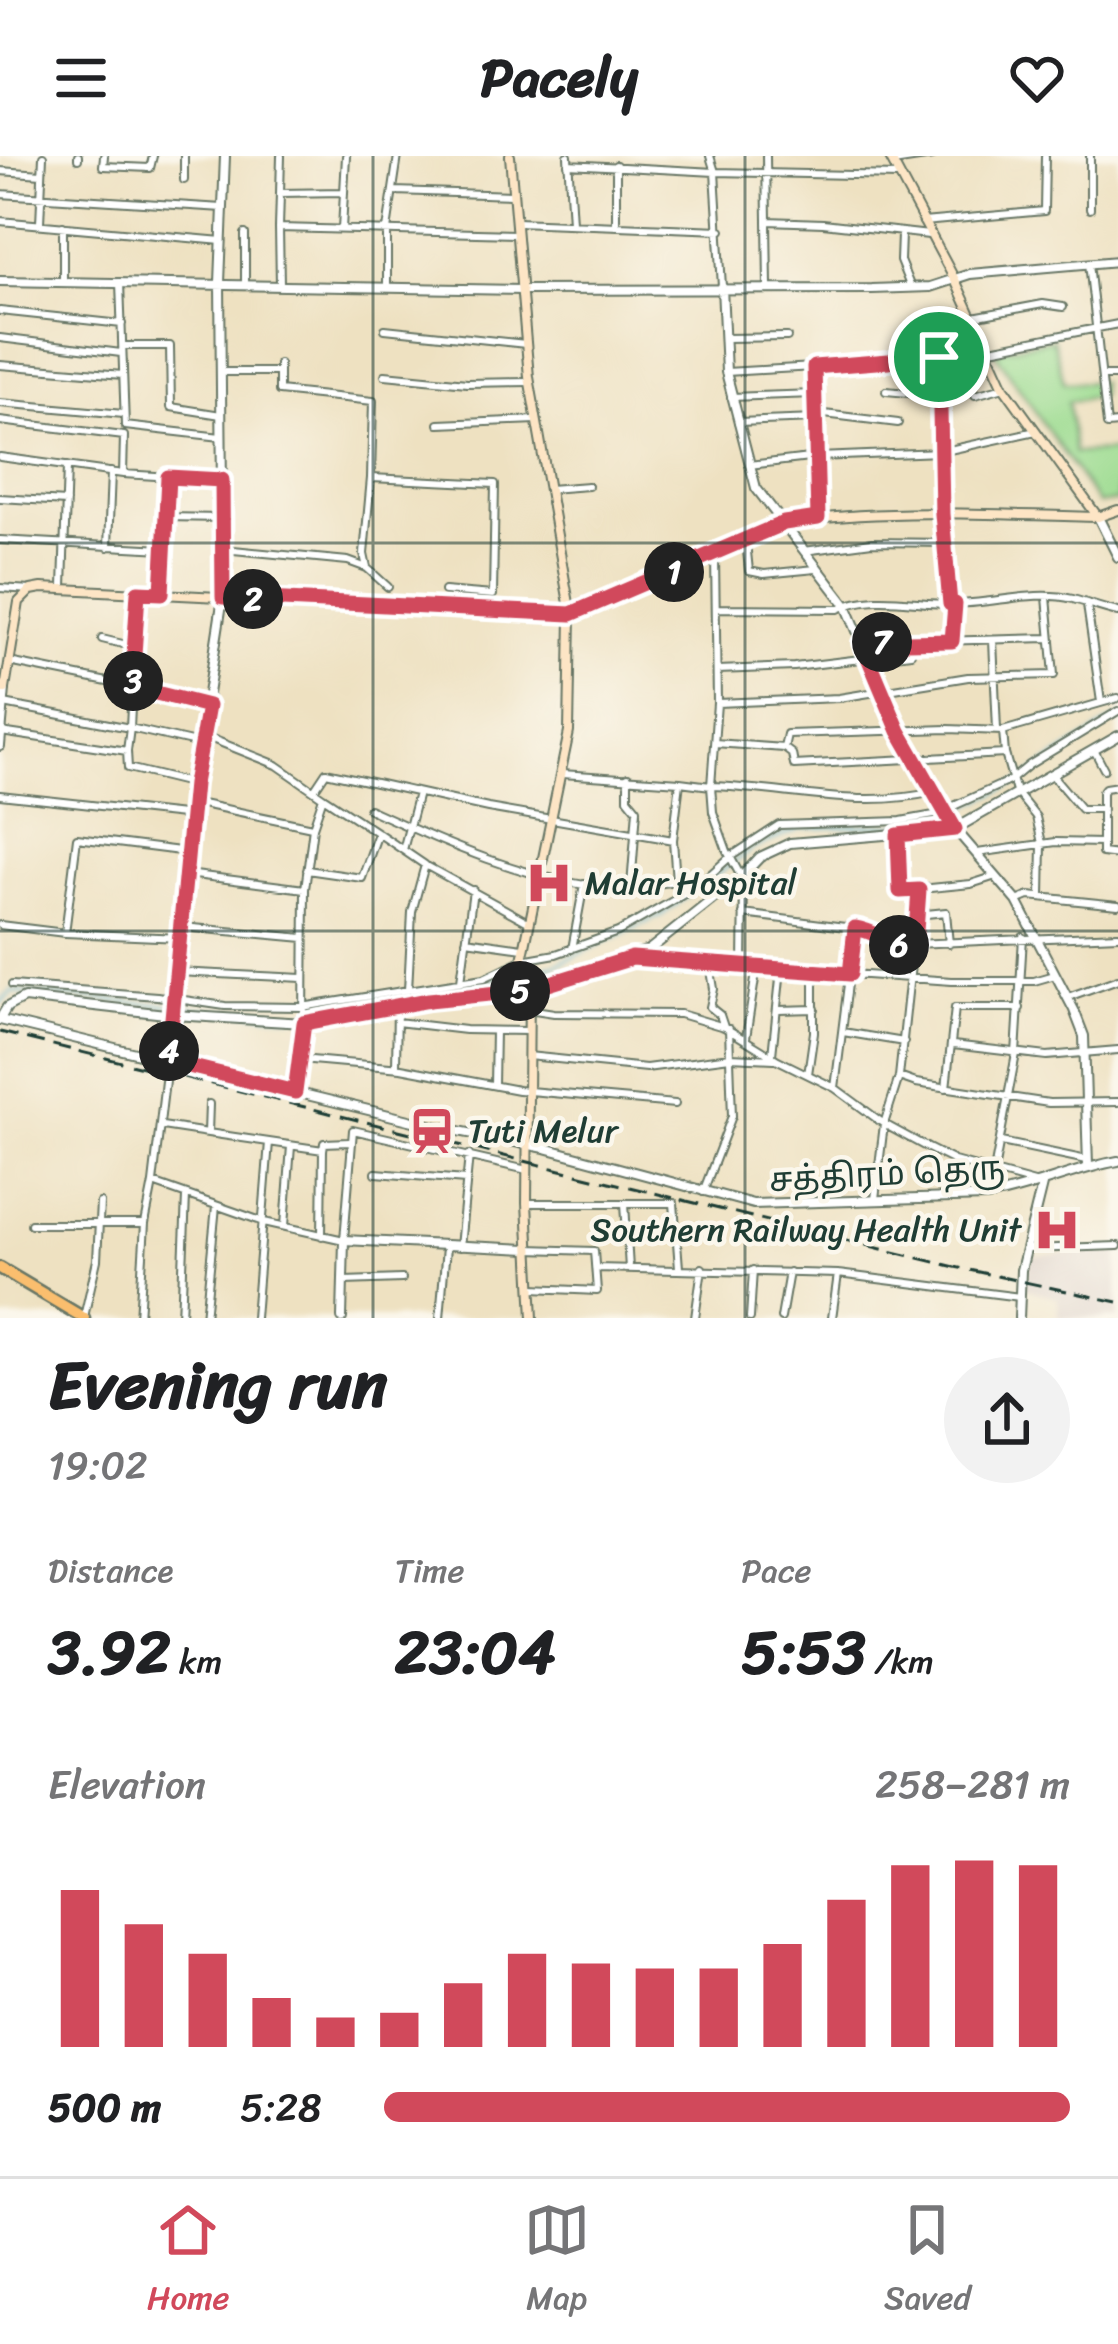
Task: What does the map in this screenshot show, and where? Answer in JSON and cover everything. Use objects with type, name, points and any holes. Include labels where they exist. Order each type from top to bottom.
[{"type":"main road","points":[[510,156],[530,382],[571,614],[569,733],[522,963],[528,988],[526,1170],[533,1318]]},
{"type":"main road","points":[[891,159],[956,282],[1004,387],[1098,517]]},
{"type":"main road","points":[[2,689],[19,602],[31,590],[63,587],[571,614],[784,523],[942,514],[1098,517],[1118,510]]},
{"type":"main road","points":[[0,1270],[84,1318]]},
{"type":"street","points":[[40,223],[43,156]]},
{"type":"street","points":[[104,156],[103,166],[150,168],[153,156]]},
{"type":"street","points":[[184,156],[184,180]]},
{"type":"street","points":[[168,1061],[194,784],[223,597],[220,283],[225,156]]},
{"type":"street","points":[[280,284],[281,156]]},
{"type":"street","points":[[342,230],[346,156]]},
{"type":"street","points":[[387,287],[387,230],[398,156]]},
{"type":"street","points":[[710,156],[721,230],[726,372],[757,488],[846,605],[899,731],[954,828],[1017,901],[1084,1036],[1087,1163],[1001,1142]]},
{"type":"street","points":[[766,156],[768,287]]},
{"type":"street","points":[[891,159],[932,156]]},
{"type":"street","points":[[922,222],[1044,211],[1045,156]]},
{"type":"street","points":[[1090,156],[1090,209]]},
{"type":"street","points":[[572,223],[568,160],[715,172],[899,176]]},
{"type":"street","points":[[616,165],[616,225]]},
{"type":"street","points":[[0,171],[42,174]]},
{"type":"street","points":[[395,191],[513,194]]},
{"type":"street","points":[[280,193],[344,192]]},
{"type":"street","points":[[0,194],[223,208]]},
{"type":"street","points":[[0,221],[222,241]]},
{"type":"street","points":[[767,221],[929,235]]},
{"type":"street","points":[[516,222],[721,230]]},
{"type":"street","points":[[63,226],[63,281]]},
{"type":"street","points":[[279,228],[517,234]]},
{"type":"street","points":[[244,234],[244,284]]},
{"type":"street","points":[[901,234],[900,260],[911,288]]},
{"type":"street","points":[[0,281],[522,290],[911,288],[956,282],[970,274],[1118,261]]},
{"type":"street","points":[[1089,263],[1107,425],[1118,424]]},
{"type":"street","points":[[120,282],[123,474]]},
{"type":"street","points":[[972,317],[1042,304],[1064,307]]},
{"type":"street","points":[[0,311],[122,324]]},
{"type":"street","points":[[986,350],[1118,324]]},
{"type":"street","points":[[385,329],[526,344]]},
{"type":"street","points":[[724,338],[787,337]]},
{"type":"street","points":[[0,338],[123,350],[170,346],[171,407],[221,415]]},
{"type":"street","points":[[726,372],[939,357],[942,514],[952,641]]},
{"type":"street","points":[[0,365],[123,375]]},
{"type":"street","points":[[814,367],[818,518]]},
{"type":"street","points":[[221,372],[279,368],[279,391],[374,401],[367,568]]},
{"type":"street","points":[[385,375],[467,383],[530,382]]},
{"type":"street","points":[[1105,376],[1118,376]]},
{"type":"street","points":[[975,395],[1004,387]]},
{"type":"street","points":[[886,391],[941,396]]},
{"type":"street","points":[[731,397],[815,394]]},
{"type":"street","points":[[0,404],[124,414]]},
{"type":"street","points":[[738,422],[816,416],[898,423]]},
{"type":"street","points":[[439,424],[537,420]]},
{"type":"street","points":[[0,421],[124,436]]},
{"type":"street","points":[[125,426],[221,437]]},
{"type":"street","points":[[748,466],[940,452],[1036,431]]},
{"type":"street","points":[[0,457],[123,474],[222,480]]},
{"type":"street","points":[[63,587],[67,466]]},
{"type":"street","points":[[108,547],[111,472]]},
{"type":"street","points":[[162,593],[168,477]]},
{"type":"street","points":[[370,478],[495,484],[493,595],[444,591]]},
{"type":"street","points":[[549,489],[587,486]]},
{"type":"street","points":[[0,498],[66,502]]},
{"type":"street","points":[[1098,517],[1118,557]]},
{"type":"street","points":[[166,518],[223,518]]},
{"type":"street","points":[[1106,536],[1118,536]]},
{"type":"street","points":[[0,540],[164,549]]},
{"type":"street","points":[[746,542],[748,572],[816,569]]},
{"type":"street","points":[[804,551],[872,542],[946,543]]},
{"type":"street","points":[[223,549],[348,561],[367,568],[388,587]]},
{"type":"street","points":[[715,556],[717,703],[711,786],[713,812],[740,875],[743,965]]},
{"type":"street","points":[[0,588],[31,590]]},
{"type":"street","points":[[138,592],[128,768],[194,784]]},
{"type":"street","points":[[717,608],[838,609],[882,600],[952,604],[1047,597],[1075,599],[1118,612]]},
{"type":"street","points":[[717,703],[839,698],[968,676],[1054,674],[1047,597]]},
{"type":"street","points":[[1087,605],[1101,703]]},
{"type":"street","points":[[862,643],[1048,638]]},
{"type":"street","points":[[102,639],[135,647]]},
{"type":"street","points":[[993,640],[1005,754],[1017,794],[1036,817],[1042,843],[1040,897]]},
{"type":"street","points":[[717,670],[794,667],[911,653]]},
{"type":"street","points":[[9,662],[208,706]]},
{"type":"street","points":[[0,746],[2,689]]},
{"type":"street","points":[[784,748],[787,734],[1000,730],[1118,698]]},
{"type":"street","points":[[4,704],[201,740],[277,765],[425,865],[528,922]]},
{"type":"street","points":[[12,985],[174,1008],[225,1006],[302,1015],[484,978],[617,932],[695,888],[779,825],[912,820],[946,811],[1012,781],[1029,765],[1118,711]]},
{"type":"street","points":[[1,732],[128,751]]},
{"type":"street","points":[[0,1019],[7,1006],[25,998],[302,1015],[528,988],[632,958],[664,939],[760,857],[790,843],[954,828],[1118,736]]},
{"type":"street","points":[[715,743],[784,748],[792,754],[794,765],[1005,754]]},
{"type":"street","points":[[1094,750],[1104,769]]},
{"type":"street","points":[[314,790],[326,772],[673,841]]},
{"type":"street","points":[[562,774],[857,800],[891,801],[934,792]]},
{"type":"street","points":[[1052,775],[1081,809],[1103,809]]},
{"type":"street","points":[[628,777],[628,798],[637,809],[631,887]]},
{"type":"street","points":[[369,809],[409,828],[537,872],[584,884],[631,887],[676,881],[673,841],[680,782]]},
{"type":"street","points":[[1118,786],[1105,788],[1102,843],[1102,853],[1118,855]]},
{"type":"street","points":[[403,850],[418,793]]},
{"type":"street","points":[[0,795],[191,816]]},
{"type":"street","points":[[295,1092],[305,889],[322,797]]},
{"type":"street","points":[[193,802],[313,827]]},
{"type":"street","points":[[307,870],[362,878],[378,833]]},
{"type":"street","points":[[898,835],[900,891],[971,884],[996,876]]},
{"type":"street","points":[[64,933],[77,838],[188,852]]},
{"type":"street","points":[[977,854],[1042,843],[1102,843]]},
{"type":"street","points":[[408,990],[412,912],[425,865]]},
{"type":"street","points":[[186,874],[305,889]]},
{"type":"street","points":[[572,949],[584,884]]},
{"type":"street","points":[[461,982],[473,890]]},
{"type":"street","points":[[874,1199],[884,1124],[899,1077],[919,890]]},
{"type":"street","points":[[1017,901],[1040,897],[1118,905]]},
{"type":"street","points":[[916,915],[946,912],[949,944]]},
{"type":"street","points":[[743,914],[855,928],[874,932],[892,945],[1118,935]]},
{"type":"street","points":[[0,925],[64,933],[304,938]]},
{"type":"street","points":[[835,1088],[855,928]]},
{"type":"street","points":[[994,1172],[1016,1054],[1022,937]]},
{"type":"street","points":[[466,940],[523,948]]},
{"type":"street","points":[[632,958],[952,981],[1022,981],[1055,975]]},
{"type":"street","points":[[704,1192],[732,1116],[727,1028],[710,1007],[714,989],[710,964]]},
{"type":"street","points":[[746,1038],[757,966]]},
{"type":"street","points":[[775,1058],[781,969]]},
{"type":"street","points":[[808,1074],[814,971]]},
{"type":"street","points":[[177,972],[303,978]]},
{"type":"street","points":[[1068,997],[1118,979]]},
{"type":"street","points":[[395,1067],[398,1006]]},
{"type":"street","points":[[946,1088],[956,1008],[1021,1008]]},
{"type":"street","points":[[528,1009],[680,1014],[727,1028],[954,1161],[1042,1185],[1021,1270],[1019,1318]]},
{"type":"street","points":[[779,1010],[815,1009]]},
{"type":"street","name":"சத்திரம் தெரு","points":[[0,1019],[545,1148],[754,1204],[986,1197],[1042,1185],[1087,1163],[1118,1161]]},
{"type":"street","points":[[397,1022],[528,1031]]},
{"type":"street","points":[[494,1085],[495,1031]]},
{"type":"street","points":[[843,1032],[904,1042]]},
{"type":"street","points":[[953,1045],[1016,1054],[1118,1050]]},
{"type":"street","points":[[528,1056],[646,1068],[730,1057],[775,1058]]},
{"type":"street","points":[[300,1059],[395,1067],[527,1091],[675,1104]]},
{"type":"street","points":[[899,1077],[1049,1103],[1118,1102]]},
{"type":"street","points":[[140,1318],[145,1224],[166,1081]]},
{"type":"street","points":[[208,1133],[209,1104]]},
{"type":"street","points":[[162,1126],[323,1150]]},
{"type":"street","points":[[342,1318],[352,1132],[526,1170]]},
{"type":"street","points":[[256,1318],[269,1141]]},
{"type":"street","points":[[322,1236],[324,1143],[350,1142]]},
{"type":"street","points":[[285,1227],[291,1146]]},
{"type":"street","points":[[460,1247],[469,1155]]},
{"type":"street","points":[[376,1173],[466,1180]]},
{"type":"street","points":[[152,1183],[264,1222],[344,1240],[594,1251],[597,1291],[533,1288]]},
{"type":"street","points":[[181,1318],[186,1196]]},
{"type":"street","points":[[84,1318],[97,1260],[100,1203]]},
{"type":"street","points":[[527,1203],[674,1203],[679,1269]]},
{"type":"street","points":[[625,1203],[629,1269]]},
{"type":"street","points":[[205,1318],[216,1206]]},
{"type":"street","points":[[31,1223],[145,1224]]},
{"type":"street","points":[[1029,1249],[1118,1246]]},
{"type":"street","points":[[440,1318],[446,1247]]},
{"type":"street","points":[[596,1268],[838,1274],[1020,1297]]},
{"type":"street","points":[[695,1318],[702,1268]]},
{"type":"street","points":[[750,1318],[753,1270]]},
{"type":"street","points":[[781,1318],[789,1272]]},
{"type":"street","points":[[832,1318],[838,1274]]},
{"type":"street","points":[[344,1281],[402,1279]]},
{"type":"shaded area","points":[[1118,1249],[1118,1318],[1059,1318],[1058,1298],[1024,1288],[1030,1257]]},
{"type":"green space","points":[[1053,339],[1064,383],[1100,382],[1100,396],[1068,402],[1074,453],[1118,451],[1118,501],[1098,504],[994,351]]},
{"type":"waterway","points":[[0,1003],[12,992],[291,1016],[555,965],[661,915],[753,848],[801,828],[930,823],[1019,782],[1118,718]]},
{"type":"railway","points":[[0,1032],[955,1267],[1118,1302]]},
{"type":"place","name":"Malar Hospital","points":[[549,883]]},
{"type":"place","name":"Tuti Melur","points":[[432,1131]]},
{"type":"place","name":"Southern Railway Health Unit","points":[[1057,1230]]},
{"type":"route","points":[[939,357],[942,514],[950,604],[955,604],[952,641],[862,643],[899,731],[955,829],[898,835],[900,891],[919,890],[915,945],[892,945],[874,932],[855,928],[850,974],[632,958],[529,990],[429,1000],[304,1023],[295,1092],[168,1061],[194,784],[208,706],[132,687],[138,592],[162,593],[168,477],[222,480],[223,597],[571,614],[784,523],[818,518],[814,367],[939,357]]}]
